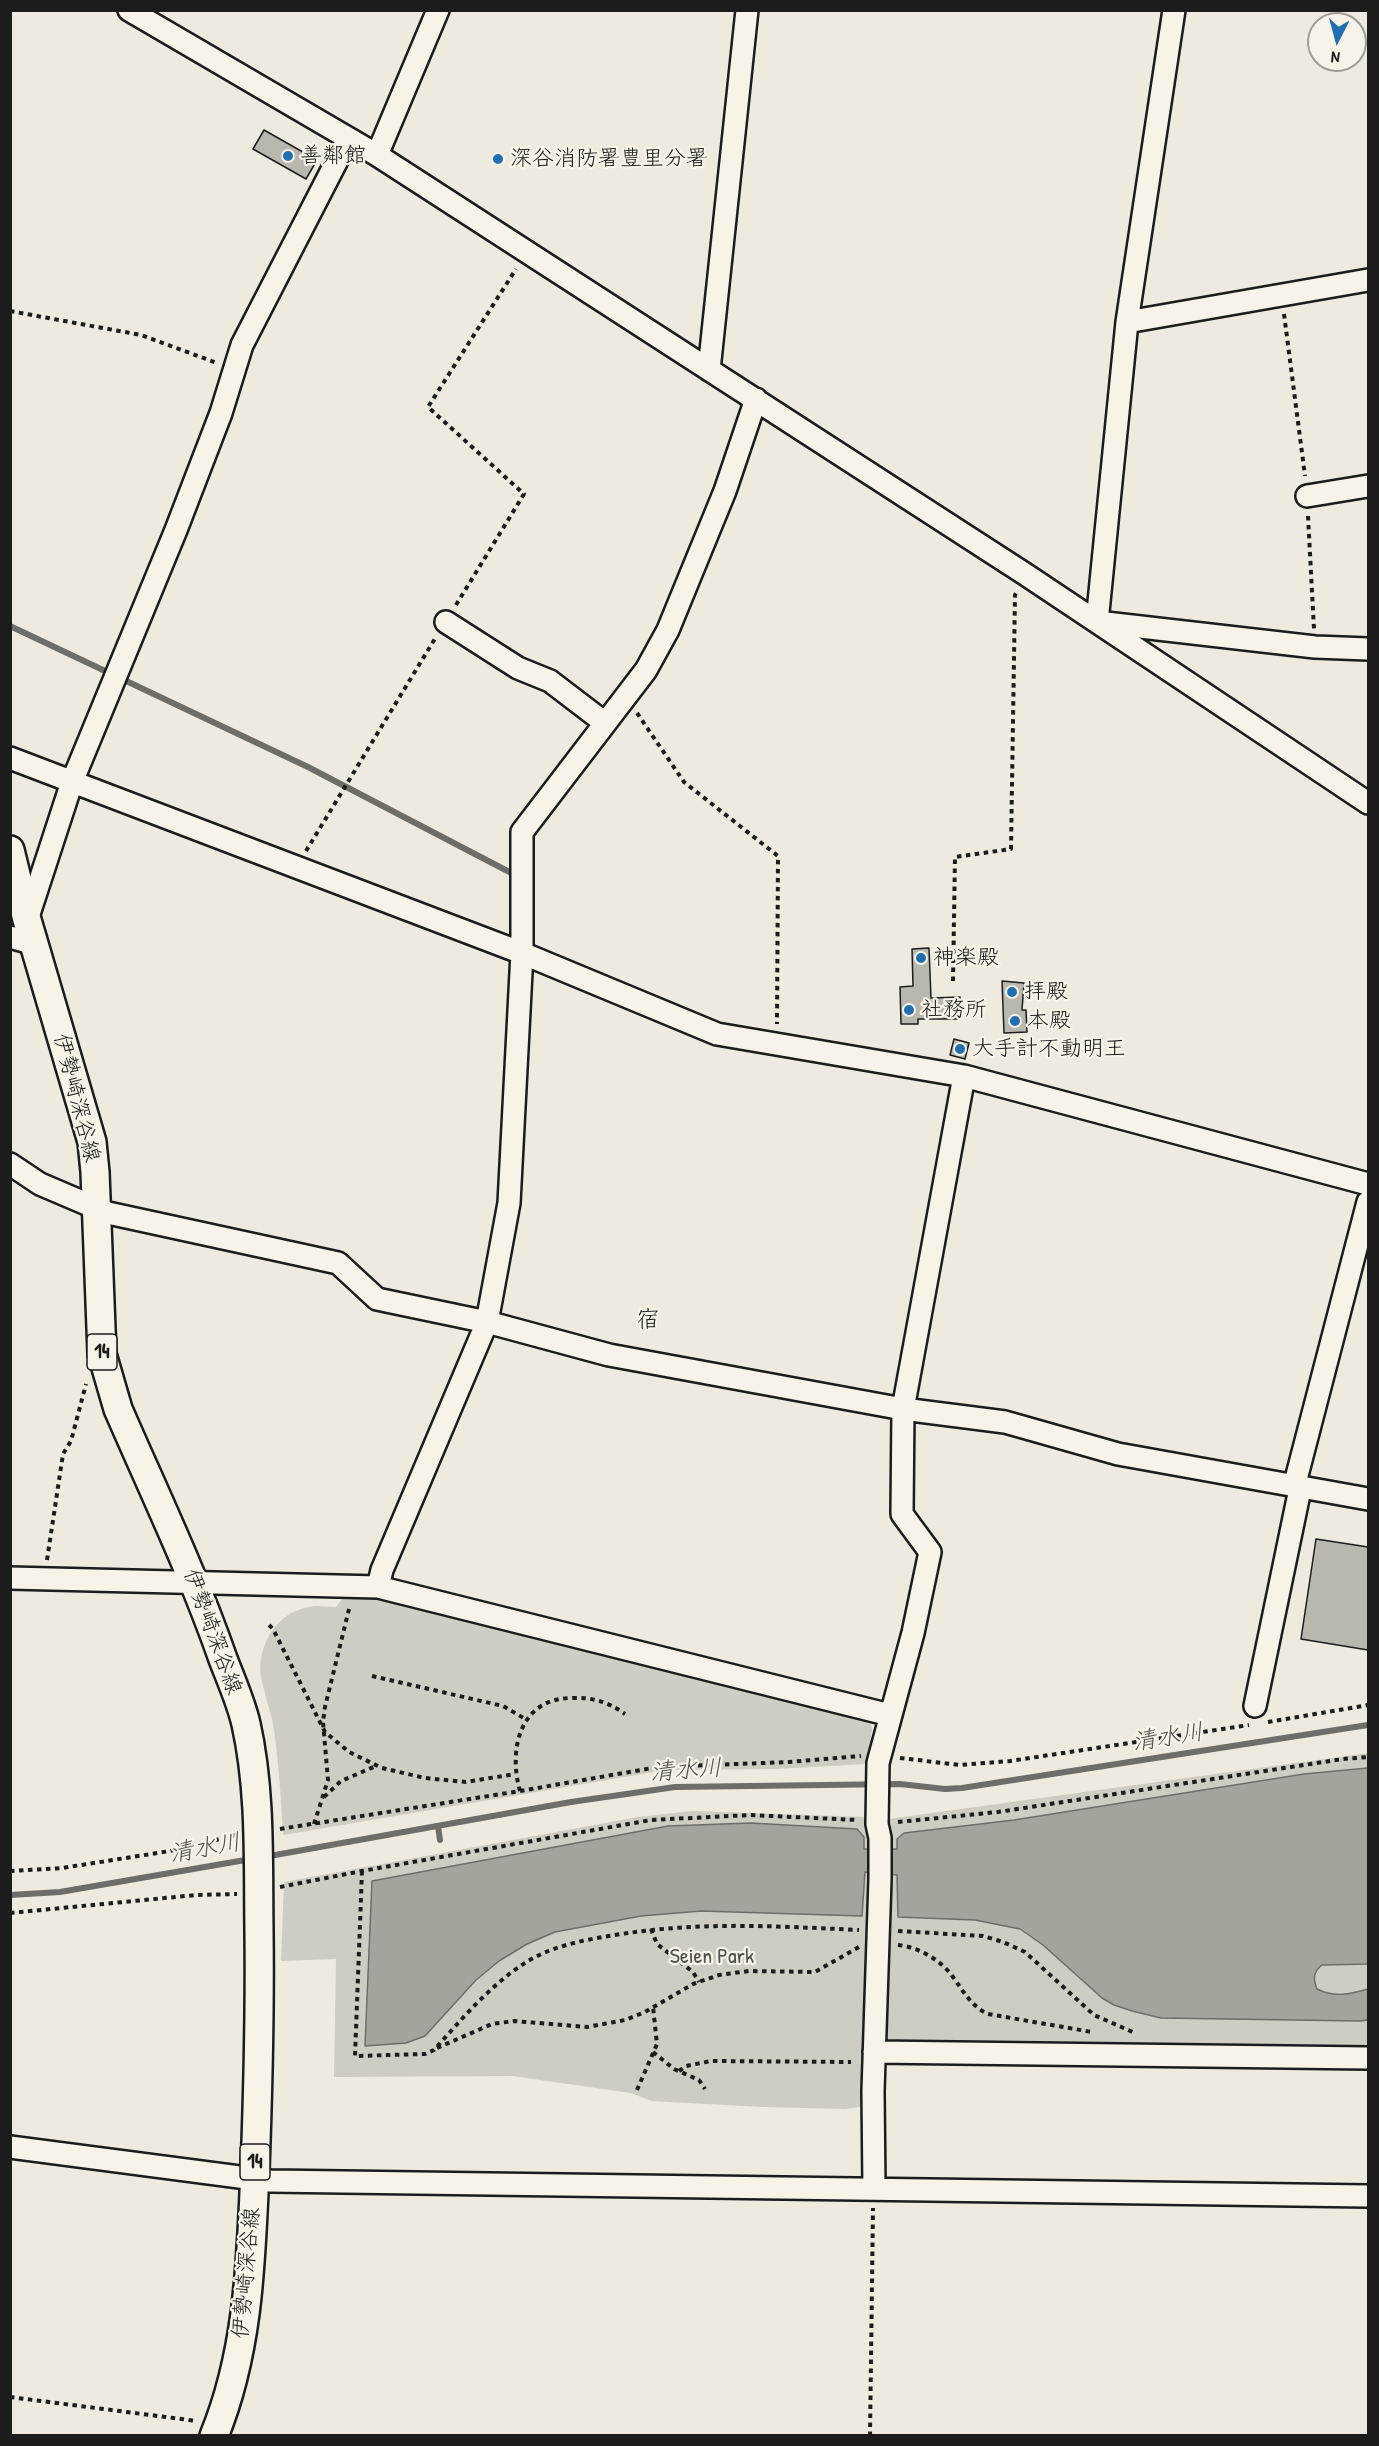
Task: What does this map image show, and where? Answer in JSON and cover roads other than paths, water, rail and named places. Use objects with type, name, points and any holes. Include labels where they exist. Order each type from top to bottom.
[{"type":"main road","name":"伊勢崎深谷線","points":[[10,850],[24,934],[92,1142],[102,1354],[118,1409],[195,1581],[246,1723],[264,1833],[260,2029],[248,2294],[243,2330],[228,2398],[216,2430]]},
{"type":"street","points":[[129,10],[377,155],[1025,574],[1368,803]]},
{"type":"street","points":[[377,155],[438,10]]},
{"type":"street","points":[[709,370],[747,10]]},
{"type":"street","points":[[1097,622],[1127,322],[1174,10]]},
{"type":"street","points":[[24,934],[72,782],[176,530],[221,413],[242,345],[348,139]]},
{"type":"street","points":[[1127,322],[1368,280]]},
{"type":"street","points":[[378,1587],[382,1570],[487,1322],[510,1203],[522,953],[522,832],[646,670],[668,630],[725,491],[756,399]]},
{"type":"street","points":[[1307,496],[1368,486]]},
{"type":"street","points":[[446,622],[519,668],[550,681],[605,723]]},
{"type":"street","points":[[1097,622],[1315,647],[1368,649]]},
{"type":"street","points":[[10,758],[522,953],[717,1034],[964,1076],[1368,1184]]},
{"type":"street","points":[[874,2188],[874,2052],[880,1838],[870,1815],[878,1759],[894,1706],[929,1562],[930,1552],[902,1514],[903,1409],[964,1076]]},
{"type":"street","points":[[10,1164],[40,1184],[108,1213],[338,1263],[377,1299],[487,1322],[609,1355],[903,1409],[1005,1422],[1118,1454],[1368,1499]]},
{"type":"street","points":[[1258,1717],[1297,1488],[1368,1202]]},
{"type":"street","points":[[10,1578],[378,1587],[890,1715]]},
{"type":"street","points":[[874,2052],[1368,2058]]},
{"type":"street","points":[[10,2147],[270,2181],[1368,2196]]},
{"type":"waterway","points":[[10,626],[308,767],[519,877]]},
{"type":"waterway","name":"清水川","points":[[264,1857],[571,1802],[675,1787],[900,1784],[945,1789],[962,1788],[1368,1725]]},
{"type":"waterway","points":[[438,1826],[440,1840]]},
{"type":"waterway","name":"清水川","points":[[10,1895],[60,1892],[251,1859]]},
{"type":"place","name":"善鄰館","points":[[288,156]]},
{"type":"place","name":"深谷消防署豊里分署","points":[[498,159]]},
{"type":"place","name":"神楽殿","points":[[921,958]]},
{"type":"place","name":"拝殿","points":[[1012,992]]},
{"type":"place","name":"社務所","points":[[909,1010]]},
{"type":"place","name":"本殿","points":[[1015,1021]]},
{"type":"place","name":"大手計不動明王","points":[[960,1049]]},
{"type":"district","name":"宿","points":[[648,1321]]},
{"type":"park label","name":"Seien Park","points":[[712,1957]]}]
